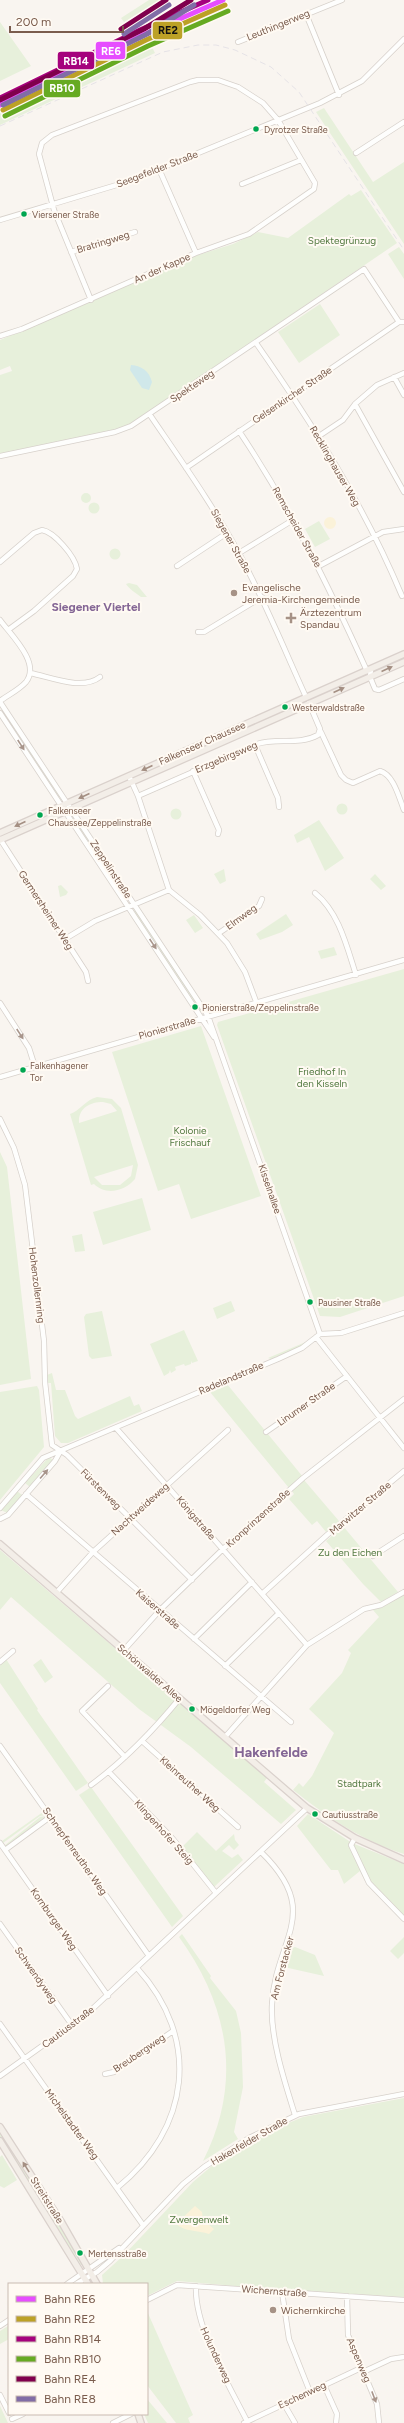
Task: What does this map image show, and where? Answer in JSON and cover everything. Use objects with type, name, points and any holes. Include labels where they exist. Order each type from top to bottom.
[{"type":"main road","name":"Falkenseer Chaussee","points":[[0,833],[404,654]]},
{"type":"main road","name":"Falkenseer Chaussee","points":[[0,840],[404,662]]},
{"type":"main road","points":[[306,697],[309,704]]},
{"type":"main road","name":"Schönwalder Allee","points":[[0,1544],[307,1808],[355,1838],[404,1860]]},
{"type":"main road","name":"Streitstraße","points":[[0,2127],[96,2283]]},
{"type":"main road","name":"Streitstraße","points":[[0,2141],[86,2279]]},
{"type":"street","name":"Leuthingerweg","points":[[238,42],[342,0]]},
{"type":"street","points":[[306,14],[339,94]]},
{"type":"street","name":"Seegefelder Straße","points":[[0,220],[130,181],[310,107],[339,94],[366,78],[404,39]]},
{"type":"street","points":[[91,300],[71,252],[54,205],[39,154],[42,143],[52,135],[198,80],[228,83],[263,103],[278,120],[301,160],[242,184]]},
{"type":"street","points":[[356,153],[404,122]]},
{"type":"street","name":"An der Kappe","points":[[0,336],[91,300],[196,253],[255,232],[316,187],[301,160]]},
{"type":"street","points":[[159,169],[196,253]]},
{"type":"street","name":"Bratringweg","points":[[71,252],[135,232]]},
{"type":"street","name":"Spekteweg","points":[[0,456],[115,432],[150,415],[364,269],[401,322]]},
{"type":"street","name":"Gelsenkircher Straße","points":[[186,468],[401,322]]},
{"type":"street","name":"Recklinghauser Weg","points":[[256,343],[319,436],[375,536],[402,596]]},
{"type":"street","points":[[319,436],[343,420],[355,404],[377,386],[394,376],[404,373]]},
{"type":"street","points":[[394,376],[404,395]]},
{"type":"street","points":[[355,404],[404,492]]},
{"type":"street","name":"Siegener Straße","points":[[150,415],[186,468],[239,553],[262,597],[306,697]]},
{"type":"street","name":"Remscheider Straße","points":[[239,431],[271,480],[294,520],[319,566],[369,670]]},
{"type":"street","points":[[239,553],[294,520]]},
{"type":"street","points":[[319,566],[375,536],[388,531],[404,529]]},
{"type":"street","points":[[0,562],[34,533],[42,530],[52,535],[76,565],[73,576],[37,609],[8,630]]},
{"type":"street","points":[[177,566],[227,533]]},
{"type":"street","points":[[198,632],[204,632],[262,597]]},
{"type":"street","points":[[0,620],[27,657],[30,674],[26,683],[0,701]]},
{"type":"street","points":[[369,670],[375,689],[379,690],[404,679]]},
{"type":"street","points":[[30,674],[83,683],[94,682],[100,677]]},
{"type":"street","name":"Zeppelinstraße","points":[[0,701],[67,803],[68,810],[129,907],[202,1018]]},
{"type":"street","points":[[309,704],[319,734],[343,778],[353,783],[380,772],[384,772],[390,778],[404,810]]},
{"type":"street","name":"Zeppelinstraße","points":[[0,713],[61,806],[68,810],[134,904],[208,1016]]},
{"type":"street","name":"Erzgebirgsweg","points":[[138,796],[255,745],[273,740],[300,742],[319,734]]},
{"type":"street","points":[[255,745],[278,798],[279,807]]},
{"type":"street","points":[[193,771],[219,830],[218,834]]},
{"type":"street","points":[[129,776],[138,796],[169,890],[219,933],[245,972],[257,1004]]},
{"type":"street","name":"Germersheimer Weg","points":[[0,840],[86,972],[88,981]]},
{"type":"street","points":[[65,939],[95,921],[169,890]]},
{"type":"street","points":[[315,893],[321,898],[341,930],[356,975]]},
{"type":"street","name":"Elmweg","points":[[219,933],[259,906],[262,899]]},
{"type":"street","name":"Pionierstraße","points":[[0,1077],[208,1016],[257,1004],[404,960]]},
{"type":"street","points":[[0,1003],[29,1048],[35,1067]]},
{"type":"street","name":"Kisselnallee","points":[[208,1016],[318,1336]]},
{"type":"street","name":"Kisselnallee","points":[[202,1018],[219,1045]]},
{"type":"street","name":"Hohenzollernring","points":[[0,1119],[14,1148],[25,1184],[44,1341],[45,1382],[52,1445],[60,1452]]},
{"type":"street","points":[[404,1313],[341,1333],[318,1336],[347,1376],[404,1448]]},
{"type":"street","name":"Radelandstraße","points":[[60,1452],[296,1350],[318,1336]]},
{"type":"street","name":"Linumer Straße","points":[[266,1432],[347,1376]]},
{"type":"street","name":"Kronprinzenstraße","points":[[124,1650],[160,1610],[223,1549],[303,1478],[404,1399]]},
{"type":"street","name":"Königstraße","points":[[116,1428],[307,1645]]},
{"type":"street","name":"Nachtweideweg","points":[[57,1592],[93,1552],[228,1430]]},
{"type":"street","points":[[0,1519],[8,1515],[55,1461],[60,1452]]},
{"type":"street","points":[[0,1508],[43,1458],[60,1452]]},
{"type":"street","name":"Fürstenweg","points":[[60,1452],[66,1455],[192,1580]]},
{"type":"street","name":"Marwitzer Straße","points":[[262,1594],[327,1535],[404,1471]]},
{"type":"street","name":"Kaiserstraße","points":[[26,1494],[291,1722]]},
{"type":"street","points":[[373,1556],[404,1536]]},
{"type":"street","points":[[194,1639],[252,1582]]},
{"type":"street","points":[[225,1737],[307,1645],[364,1609],[381,1605],[404,1592]]},
{"type":"street","points":[[225,1666],[279,1613]]},
{"type":"street","points":[[0,1662],[13,1651]]},
{"type":"street","points":[[108,1686],[82,1711],[125,1757]]},
{"type":"street","points":[[91,1785],[109,1772],[142,1741],[180,1698]]},
{"type":"street","name":"Kleinreuther Weg","points":[[142,1741],[238,1827]]},
{"type":"street","name":"Schnepfenreuther Weg","points":[[0,1746],[149,1956]]},
{"type":"street","name":"Klingenhofer Steig","points":[[109,1772],[173,1839],[216,1893]]},
{"type":"street","name":"Cautiusstraße","points":[[0,2076],[72,2025],[108,1996],[307,1808]]},
{"type":"street","points":[[5,1850],[50,1817]]},
{"type":"street","points":[[355,1838],[351,1846],[369,1883],[404,1919]]},
{"type":"street","name":"Kornburger Weg","points":[[0,1843],[108,1996]]},
{"type":"street","name":"Am Forstacker","points":[[261,1852],[284,1880],[293,1908],[293,1924],[276,1982],[272,2004],[273,2025],[280,2062],[295,2115]]},
{"type":"street","name":"Schwendyweg","points":[[0,1924],[2,1931],[72,2025]]},
{"type":"street","points":[[117,2188],[148,2158],[169,2121],[179,2080],[178,2057],[173,2030],[159,1998],[137,1968]]},
{"type":"street","name":"Michelstadter Weg","points":[[0,2024],[144,2225]]},
{"type":"street","name":"Breubergweg","points":[[105,2074],[114,2072],[173,2030]]},
{"type":"street","name":"Hakenfelder Straße","points":[[86,2279],[91,2272],[110,2261],[124,2244],[183,2184],[204,2167],[249,2138],[295,2115],[404,2094]]},
{"type":"street","points":[[72,2283],[86,2279]]},
{"type":"street","name":"Wichernstraße","points":[[148,2300],[177,2285],[404,2300]]},
{"type":"street","name":"Holunderweg","points":[[196,2286],[196,2303],[201,2323],[245,2422]]},
{"type":"street","points":[[282,2292],[289,2339],[310,2392]]},
{"type":"street","name":"Aspenweg","points":[[347,2296],[348,2335],[377,2404],[379,2423]]},
{"type":"street","name":"Eschenweg","points":[[245,2422],[324,2385],[391,2358],[404,2357]]},
{"type":"street","points":[[324,2385],[337,2414],[336,2423]]},
{"type":"street","points":[[0,2395],[8,2412]]},
{"type":"street","points":[[284,2404],[295,2423]]},
{"type":"street","points":[[13,2421],[22,2415]]},
{"type":"street","points":[[113,2423],[129,2415]]},
{"type":"street","points":[[255,2418],[258,2423]]},
{"type":"green space","points":[[149,0],[161,0],[124,22],[121,18]]},
{"type":"green space","points":[[0,22],[31,66],[0,81]]},
{"type":"green space","points":[[149,41],[155,53],[0,125],[0,112]]},
{"type":"green space","points":[[324,108],[373,182],[404,162],[404,244],[316,112]]},
{"type":"green space","name":"Spektegrünzug","points":[[361,190],[397,243],[131,424],[115,430],[0,454],[0,375],[12,371],[10,366],[0,370],[0,340],[195,256],[233,244],[258,232],[288,238],[349,194],[351,196]]},
{"type":"green space","points":[[399,247],[404,254],[404,279],[388,254]]},
{"type":"green space","points":[[320,304],[340,335],[299,363],[278,332]]},
{"type":"green space","points":[[84,493],[88,493],[90,494],[90,502],[84,503],[81,500],[81,496]]},
{"type":"green space","points":[[92,503],[96,503],[98,504],[98,512],[92,513],[89,510],[89,506]]},
{"type":"green space","points":[[319,521],[330,539],[315,547],[305,529]]},
{"type":"green space","points":[[115,548],[119,550],[121,554],[119,558],[115,560],[111,558],[109,554],[111,550]]},
{"type":"green space","points":[[129,583],[137,585],[147,597],[141,597],[129,588],[126,584]]},
{"type":"green space","points":[[367,673],[366,676],[315,699],[314,696]]},
{"type":"green space","points":[[300,702],[302,704],[152,771],[151,768]]},
{"type":"green space","points":[[3,710],[61,796],[59,797],[2,712]]},
{"type":"green space","points":[[127,779],[127,781],[76,804],[75,802]]},
{"type":"green space","points":[[342,803],[346,805],[348,809],[346,813],[342,815],[338,813],[336,809],[338,805]]},
{"type":"green space","points":[[174,809],[178,809],[180,810],[180,818],[174,819],[171,816],[171,812]]},
{"type":"green space","points":[[73,816],[128,897],[126,898],[72,817]]},
{"type":"green space","points":[[319,820],[344,858],[325,871],[309,837],[297,843],[294,835]]},
{"type":"green space","points":[[224,869],[226,881],[220,884],[214,874]]},
{"type":"green space","points":[[375,874],[386,886],[381,890],[370,879]]},
{"type":"green space","points":[[61,885],[68,892],[66,895],[60,897],[58,886]]},
{"type":"green space","points":[[136,910],[203,1011],[201,1012],[134,911]]},
{"type":"green space","points":[[286,914],[293,925],[282,932],[260,940],[256,934]]},
{"type":"green space","points":[[194,915],[203,928],[195,933],[186,920]]},
{"type":"green space","points":[[334,947],[337,955],[321,959],[318,951]]},
{"type":"green space","name":"Friedhof In den Kisseln","points":[[404,969],[404,1296],[340,1317],[320,1316],[217,1025],[218,1022]]},
{"type":"green space","name":"Kolonie Frischauf","points":[[201,1026],[261,1196],[191,1219],[179,1184],[158,1191],[112,1052]]},
{"type":"green space","points":[[97,1097],[112,1099],[121,1108],[138,1165],[135,1179],[126,1187],[121,1189],[110,1191],[99,1188],[94,1184],[91,1185],[70,1114],[74,1113],[93,1098]],"holes":[[[103,1102],[111,1104],[117,1111],[79,1123],[80,1113],[86,1107],[94,1103]],[[133,1165],[131,1176],[120,1185],[102,1185],[94,1177]]]},
{"type":"green space","points":[[0,1152],[7,1167],[31,1379],[0,1385]]},
{"type":"green space","points":[[142,1198],[151,1230],[103,1245],[93,1212]]},
{"type":"green space","points":[[82,1234],[85,1251],[75,1252],[72,1236]]},
{"type":"green space","points":[[231,1301],[235,1311],[217,1319],[213,1308]]},
{"type":"green space","points":[[102,1311],[112,1356],[92,1359],[89,1356],[84,1317],[86,1314]]},
{"type":"green space","points":[[184,1330],[198,1361],[192,1363],[191,1361],[191,1364],[185,1366],[184,1364],[175,1367],[176,1370],[171,1373],[170,1370],[169,1373],[164,1376],[150,1344]]},
{"type":"green space","points":[[308,1341],[297,1349],[271,1359],[268,1358]]},
{"type":"green space","points":[[52,1373],[56,1390],[65,1390],[75,1416],[78,1419],[130,1396],[134,1406],[139,1404],[142,1411],[68,1443],[61,1443],[55,1436],[51,1383],[47,1383],[47,1375]]},
{"type":"green space","points":[[227,1384],[303,1477],[289,1488],[210,1392]]},
{"type":"green space","points":[[37,1386],[39,1390],[44,1447],[0,1500],[0,1392]]},
{"type":"green space","points":[[49,1457],[53,1460],[30,1487],[25,1483]]},
{"type":"green space","name":"Zu den Eichen","points":[[304,1480],[339,1521],[326,1532],[317,1521],[312,1525],[289,1499],[294,1494],[292,1491]]},
{"type":"green space","points":[[17,1491],[22,1495],[7,1513],[1,1510]]},
{"type":"green space","name":"Zu den Eichen","points":[[343,1526],[398,1592],[381,1602],[363,1584],[326,1541]]},
{"type":"green space","points":[[0,1550],[267,1778],[264,1782],[296,1810],[281,1824],[191,1747],[139,1709],[11,1597],[0,1610]]},
{"type":"green space","name":"Stadtpark","points":[[404,1594],[404,1854],[374,1843],[332,1819],[293,1790],[299,1783],[303,1787],[312,1776],[334,1733],[309,1709],[342,1673],[351,1653],[348,1650],[379,1617],[373,1610]]},
{"type":"green space","points":[[6,1659],[38,1709],[37,1710],[88,1783],[76,1791],[0,1683],[0,1664]]},
{"type":"green space","points":[[41,1659],[53,1677],[45,1683],[33,1665]]},
{"type":"green space","points":[[91,1787],[183,1916],[172,1927],[79,1795]]},
{"type":"green space","points":[[43,1812],[45,1815],[40,1816],[3,1843],[2,1841]]},
{"type":"green space","points":[[308,1814],[352,1843],[404,1864],[404,1916],[369,1879],[365,1881],[360,1871],[344,1884],[338,1870],[331,1870],[297,1826]]},
{"type":"green space","points":[[46,1816],[7,1846],[4,1846],[40,1817]]},
{"type":"green space","points":[[197,1832],[216,1851],[234,1834],[235,1840],[239,1845],[234,1850],[229,1845],[222,1851],[232,1858],[238,1854],[243,1860],[214,1887],[182,1847]]},
{"type":"green space","points":[[182,1934],[211,1976],[210,1978],[236,2011],[241,2033],[243,2087],[234,2132],[238,2139],[203,2161],[216,2132],[223,2102],[226,2074],[225,2045],[219,2017],[209,1990],[196,1963],[179,1937]]},
{"type":"green space","points":[[404,1937],[404,1953],[398,1959],[390,1951]]},
{"type":"green space","points":[[295,1947],[315,1955],[324,1976],[284,1967],[290,1949]]},
{"type":"green space","name":"Zwergenwelt","points":[[404,2098],[404,2297],[282,2290],[177,2281],[148,2296],[148,2283],[103,2283],[102,2275],[124,2255],[193,2182],[214,2164],[274,2129],[303,2117]]},
{"type":"green space","points":[[0,2130],[84,2264],[81,2265],[0,2137]]},
{"type":"green space","points":[[2,2155],[17,2180],[4,2188],[0,2186],[0,2157]]},
{"type":"green space","points":[[148,2313],[193,2415],[188,2418],[190,2423],[176,2423],[148,2386]]},
{"type":"green space","points":[[8,2326],[8,2340],[0,2344],[0,2331]]},
{"type":"green space","points":[[148,2400],[167,2423],[148,2423],[144,2415],[148,2415]]},
{"type":"green space","points":[[0,2406],[1,2408],[8,2423],[0,2423]]},
{"type":"sand","points":[[330,517],[334,519],[336,523],[334,527],[330,529],[326,527],[324,523],[326,519]]},
{"type":"sand","points":[[195,2206],[202,2212],[203,2220],[214,2229],[209,2234],[187,2230],[176,2224]]},
{"type":"water","points":[[131,365],[142,368],[147,372],[152,382],[149,390],[142,388],[130,370]]},
{"type":"railway","points":[[0,126],[163,52],[198,45],[216,45],[235,50],[271,67],[299,92],[404,250]]},
{"type":"rail line","name":"RE4","points":[[121,29],[166,0]]},
{"type":"rail line","name":"RE4","points":[[0,100],[144,29],[191,0]]},
{"type":"rail line","name":"RB14","points":[[0,98],[140,30],[208,0]]},
{"type":"rail line","name":"RE6","points":[[0,105],[143,35],[223,0]]},
{"type":"rail line","name":"RE8","points":[[124,34],[169,5]]},
{"type":"rail line","name":"RE8","points":[[3,105],[147,34],[194,5]]},
{"type":"rail line","name":"RE2","points":[[3,110],[146,40],[225,5]]},
{"type":"rail line","name":"RB10","points":[[5,116],[148,46],[228,11]]},
{"type":"place","name":"Dyrotzer Straße","points":[[256,129]]},
{"type":"place","name":"Viersener Straße","points":[[24,214]]},
{"type":"place","name":"Evangelische Jeremia-Kirchengemeinde","points":[[234,593]]},
{"type":"place","name":"Ärztezentrum Spandau","points":[[291,618]]},
{"type":"place","name":"Westerwaldstraße","points":[[285,707]]},
{"type":"place","name":"Falkenseer Chaussee/Zeppelinstraße","points":[[40,815]]},
{"type":"place","name":"Pionierstraße/Zeppelinstraße","points":[[195,1007]]},
{"type":"place","name":"Falkenhagener Tor","points":[[23,1070]]},
{"type":"place","name":"Pausiner Straße","points":[[310,1302]]},
{"type":"place","name":"Mögeldorfer Weg","points":[[192,1709]]},
{"type":"place","name":"Cautiusstraße","points":[[315,1814]]},
{"type":"place","name":"Mertensstraße","points":[[80,2253]]},
{"type":"place","name":"Wichernkirche","points":[[273,2310]]},
{"type":"district","name":"Siegener Viertel","points":[[96,607]]},
{"type":"district","name":"Hakenfelde","points":[[271,1752]]}]
